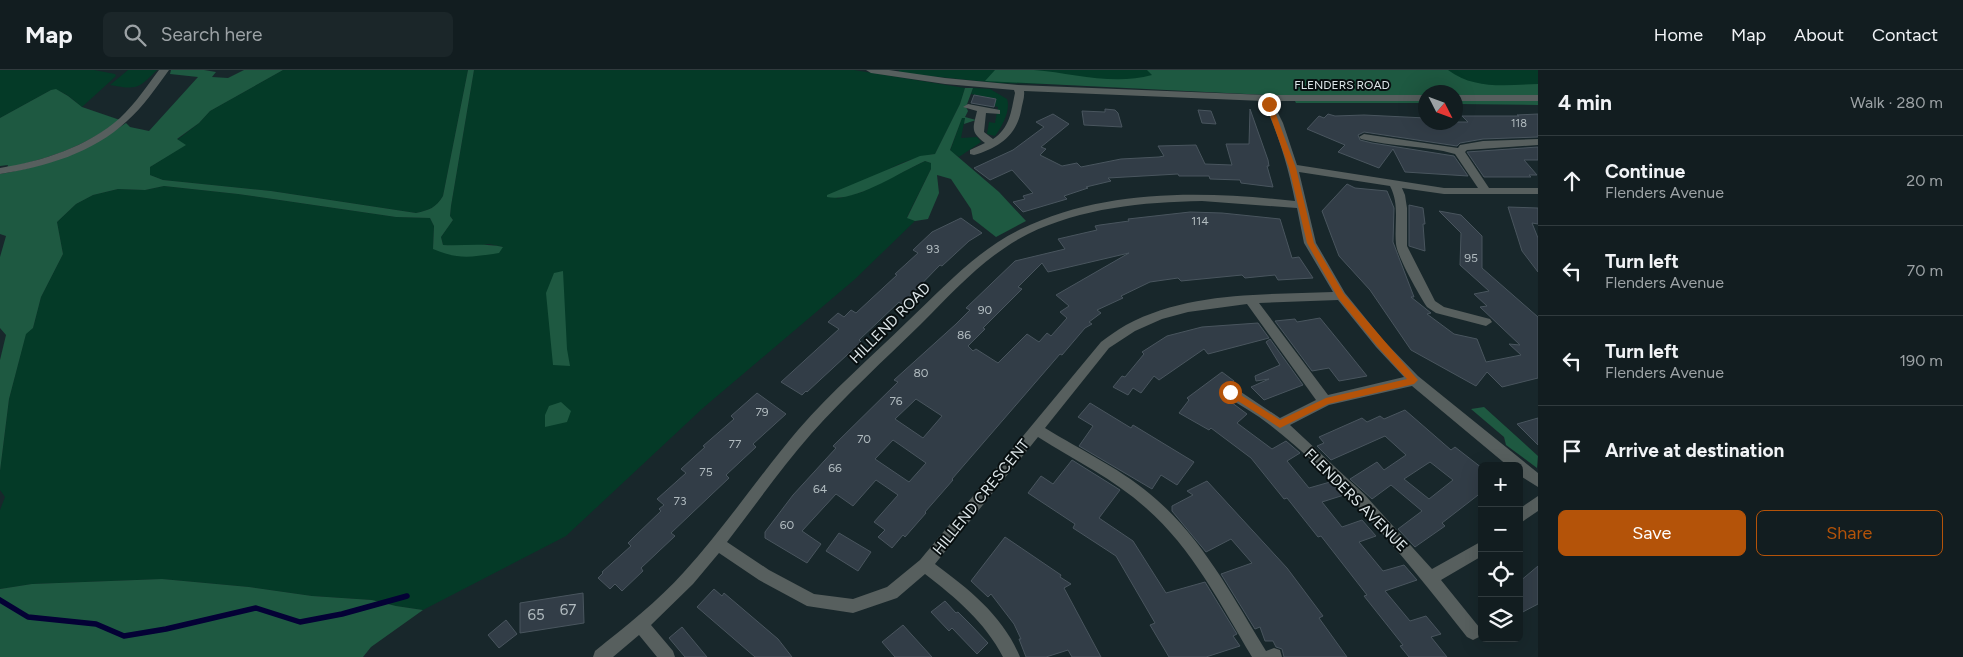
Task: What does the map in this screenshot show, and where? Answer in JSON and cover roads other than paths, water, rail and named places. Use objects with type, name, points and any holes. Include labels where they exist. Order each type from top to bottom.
[{"type":"street","points":[[0,171],[54,158],[107,132],[133,109],[164,70]]},
{"type":"street","name":"FLENDERS ROAD","points":[[871,70],[945,81],[1018,88],[1266,98],[1418,98]]},
{"type":"street","points":[[974,152],[1004,137],[1013,126],[1020,93],[1018,88]]},
{"type":"street","points":[[1266,98],[1278,123],[1292,168],[1310,243],[1341,296],[1380,344],[1414,380],[1514,462]]},
{"type":"street","points":[[1463,98],[1538,98]]},
{"type":"street","points":[[968,107],[997,112]]},
{"type":"street","points":[[982,109],[978,128],[980,133],[992,143]]},
{"type":"street","points":[[1364,138],[1384,146],[1433,145],[1460,152],[1486,191]]},
{"type":"street","points":[[1460,152],[1464,147],[1471,145],[1538,142]]},
{"type":"street","points":[[1292,168],[1444,191],[1538,191]]},
{"type":"street","points":[[1394,183],[1400,195],[1402,208],[1401,246],[1425,295],[1431,304],[1440,310],[1464,311],[1486,322]]},
{"type":"street","name":"HILLEND ROAD","points":[[601,657],[665,603],[698,568],[774,469],[821,414],[975,264],[1040,224],[1084,210],[1152,198],[1221,197],[1300,205]]},
{"type":"street","name":"HILLEND CRESCENT","points":[[717,543],[764,575],[812,601],[853,606],[892,593],[925,565],[1105,345],[1121,332],[1161,314],[1200,306],[1341,296]]},
{"type":"street","points":[[1251,301],[1326,402]]},
{"type":"street","points":[[1280,424],[1326,402],[1414,380]]},
{"type":"street","name":"FLENDERS AVENUE","points":[[1230,392],[1280,424],[1343,481],[1431,577],[1473,632]]},
{"type":"street","name":"HILLEND CRESCENT","points":[[1036,429],[1128,485],[1168,519],[1269,657]]},
{"type":"street","points":[[1523,469],[1538,481]]},
{"type":"street","points":[[1523,515],[1538,502]]},
{"type":"street","points":[[1431,577],[1445,571],[1478,550]]},
{"type":"street","name":"HILLEND CRESCENT","points":[[925,565],[971,600],[1003,637],[1012,657]]},
{"type":"street","points":[[640,624],[667,657]]},
{"type":"waterway","points":[[0,600],[28,617],[96,624],[124,636],[166,629],[256,608],[300,622],[342,614],[407,596]]}]
